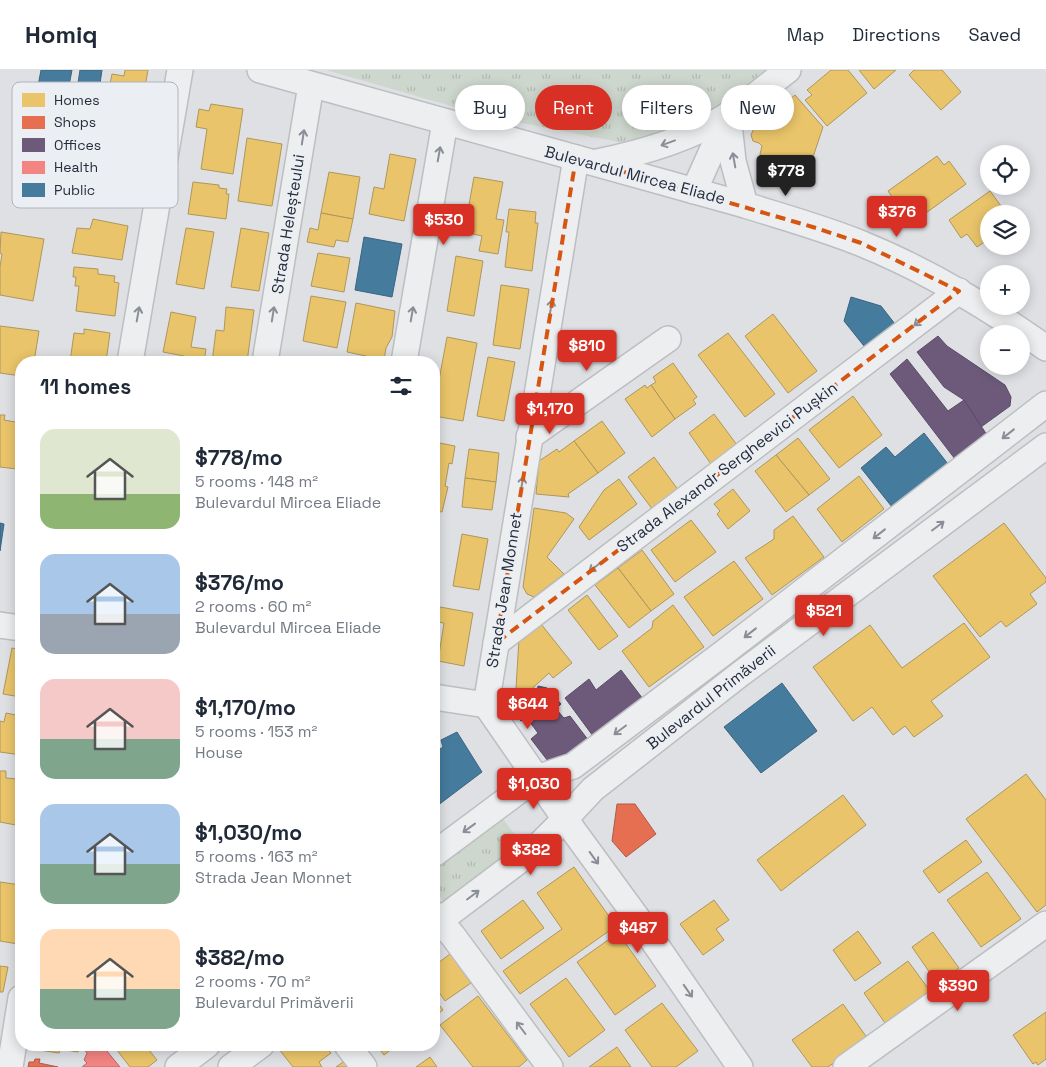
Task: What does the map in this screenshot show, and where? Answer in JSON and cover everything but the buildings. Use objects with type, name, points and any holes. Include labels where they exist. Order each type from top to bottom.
[{"type":"street","name":"Bulevardul Mircea Eliade","points":[[260,70],[745,205],[861,244],[959,291],[1046,348]]},
{"type":"street","points":[[768,85],[788,70]]},
{"type":"street","name":"Strada Heleșteului","points":[[266,356],[311,85]]},
{"type":"street","points":[[585,160],[645,151],[687,136],[721,119]]},
{"type":"street","points":[[405,356],[445,122]]},
{"type":"street","points":[[694,191],[721,130]]},
{"type":"street","points":[[730,130],[733,160],[745,205]]},
{"type":"street","name":"Strada Jean Monnet","points":[[486,705],[530,437],[585,160]]},
{"type":"street","points":[[131,356],[156,208]]},
{"type":"street","name":"Strada Alexandr Sergheevici Pușkin","points":[[496,643],[959,291]]},
{"type":"street","points":[[530,437],[668,339]]},
{"type":"street","name":"Bulevardul Primăverii","points":[[440,850],[536,778],[573,766],[722,654],[1046,404]]},
{"type":"street","name":"Bulevardul Primăverii","points":[[440,917],[536,848],[593,788],[738,675],[1046,446]]},
{"type":"street","points":[[0,625],[15,627]]},
{"type":"street","points":[[440,698],[486,705],[565,819],[638,919],[740,1067]]},
{"type":"street","points":[[846,1067],[1046,924]]},
{"type":"street","points":[[440,925],[550,1067]]},
{"type":"street","points":[[10,1067],[15,1036]]},
{"type":"street","points":[[179,1067],[199,1051]]},
{"type":"street","points":[[231,1067],[253,1051]]},
{"type":"street","points":[[352,1051],[364,1067]]},
{"type":"highlighted area","points":[[576,158],[816,228],[861,243],[959,291],[540,609],[496,643]]},
{"type":"green space","points":[[326,70],[779,70],[754,85],[721,85],[721,105],[711,111],[711,85],[622,85],[622,130],[671,130],[634,145],[557,130],[612,130],[612,85],[535,85],[535,126],[525,124],[525,85],[455,85],[455,107]]},
{"type":"green space","points":[[500,815],[522,844],[445,903],[440,897],[440,862]]}]
